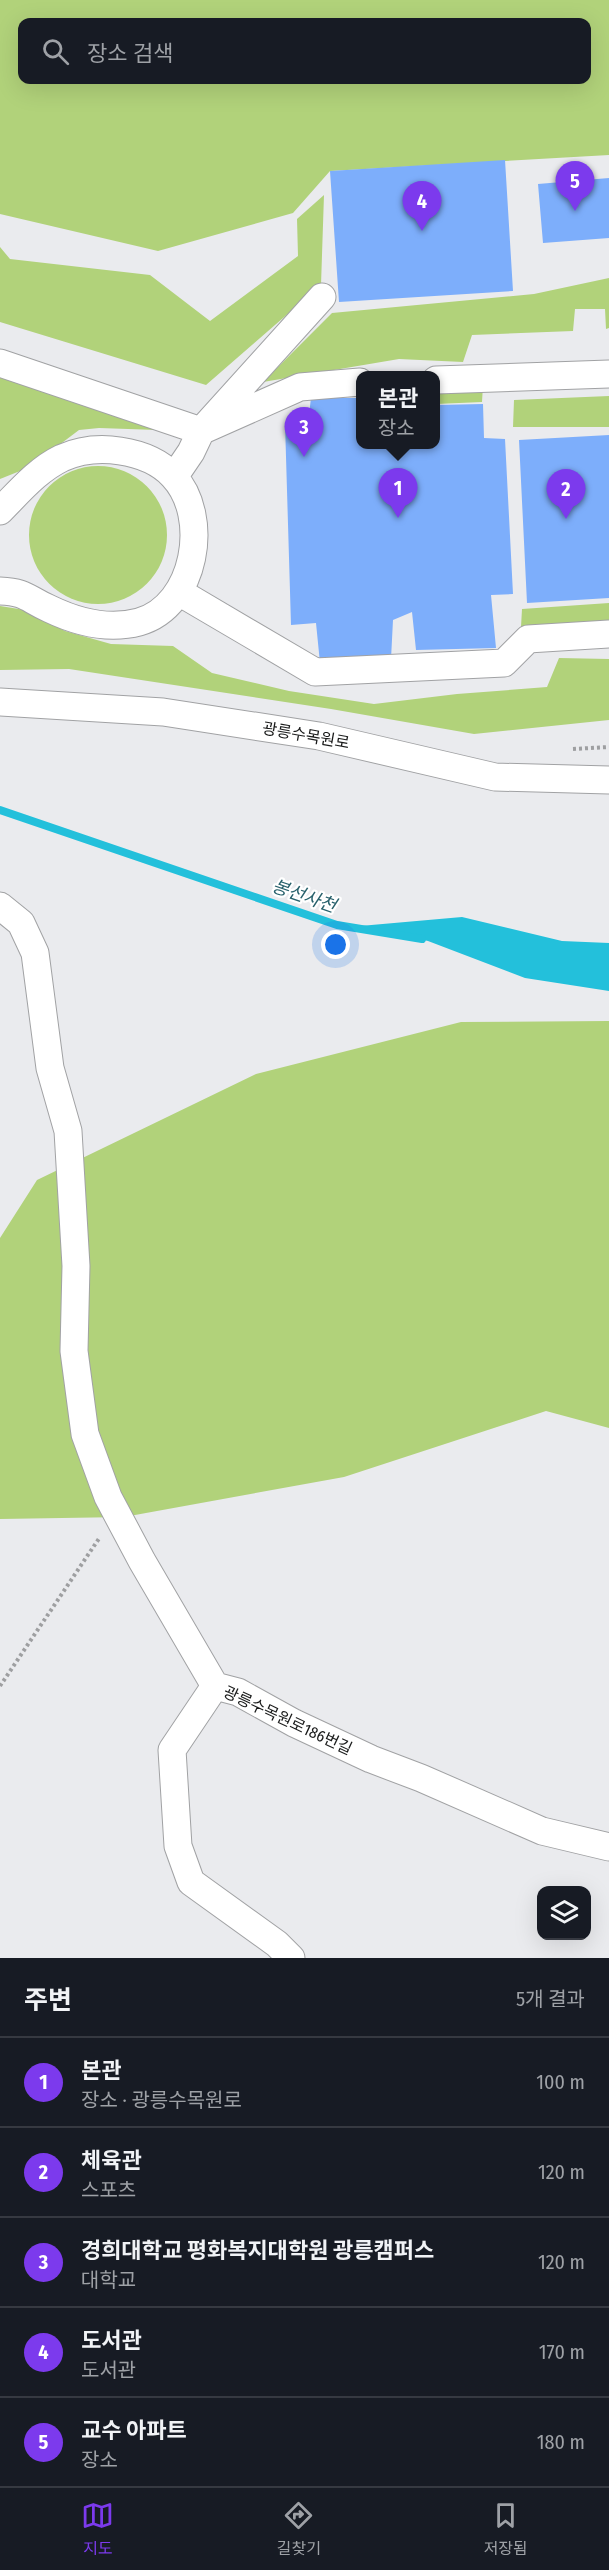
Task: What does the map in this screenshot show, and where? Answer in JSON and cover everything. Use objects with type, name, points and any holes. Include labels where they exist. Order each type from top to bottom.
[{"type":"street","points":[[174,477],[201,430],[322,297]]},
{"type":"street","points":[[0,363],[201,430],[300,387],[356,382]]},
{"type":"street","points":[[440,380],[609,374]]},
{"type":"street","points":[[0,511],[39,472],[62,458],[81,452],[108,450],[139,454],[160,465],[174,477],[192,513],[194,540],[189,566],[179,592],[162,609],[140,621],[117,625],[87,623],[50,609],[19,591],[0,591]]},
{"type":"street","points":[[179,592],[315,672],[504,663],[528,639],[609,634]]},
{"type":"street","name":"광릉수목원로","points":[[0,702],[174,714],[319,736],[495,777],[609,780]]},
{"type":"street","points":[[0,906],[21,923],[34,953],[50,1068],[68,1131],[76,1266],[74,1351],[85,1434],[108,1497],[142,1561],[215,1686]]},
{"type":"street","name":"광릉수목원로186번길","points":[[291,1958],[277,1944],[191,1882],[178,1846],[172,1750],[215,1686],[238,1692],[294,1723],[370,1759],[421,1778],[542,1831],[609,1847]]},
{"type":"path","points":[[0,1686],[89,1551],[119,1515]]},
{"type":"green space","points":[[0,0],[609,0],[609,155],[330,171],[293,213],[158,251],[0,214]]},
{"type":"green space","points":[[324,195],[321,285],[206,385],[0,322],[0,247],[10,259],[150,275],[210,321],[298,256],[297,219]]},
{"type":"green space","points":[[609,278],[609,328],[606,329],[605,309],[575,309],[573,331],[472,335],[463,362],[399,359],[263,382],[332,313],[534,294]]},
{"type":"green space","points":[[0,366],[171,416],[157,430],[99,428],[79,430],[30,467],[0,479]]},
{"type":"green space","points":[[483,385],[482,402],[440,404],[440,386]]},
{"type":"green space","points":[[609,396],[609,427],[513,427],[514,400]]},
{"type":"green space","points":[[98,466],[125,471],[137,477],[147,486],[156,496],[162,508],[167,535],[162,562],[156,574],[147,584],[137,593],[125,599],[98,604],[71,599],[59,593],[49,584],[40,574],[34,562],[29,535],[34,508],[40,496],[49,486],[59,477],[71,471]]},
{"type":"green space","points":[[609,603],[609,621],[521,627],[522,609]]},
{"type":"green space","points":[[0,606],[25,610],[65,631],[111,644],[173,646],[212,673],[289,691],[374,704],[457,694],[547,687],[559,658],[609,659],[609,720],[474,734],[331,709],[69,669],[0,670]]},
{"type":"green space","points":[[609,1021],[609,1428],[546,1411],[344,1477],[124,1517],[0,1519],[0,1238],[37,1180],[256,1074],[461,1022]]},
{"type":"water","points":[[462,917],[562,941],[609,943],[609,991],[525,978],[428,941],[360,926]]},
{"type":"building","points":[[505,160],[513,291],[339,302],[330,171]]},
{"type":"building","points":[[609,178],[609,238],[543,243],[538,184]]},
{"type":"building","points":[[311,398],[356,398],[356,449],[440,449],[440,405],[483,404],[484,438],[505,439],[513,594],[491,595],[496,648],[416,650],[412,612],[393,620],[391,659],[320,663],[316,623],[291,625],[285,423],[308,423]]},
{"type":"building","points":[[609,435],[609,598],[527,603],[519,440]]},
{"type":"waterway","name":"봉선사천","points":[[0,810],[337,925],[422,939]]},
{"type":"place","name":"교수 아파트","points":[[575,211]]},
{"type":"place","name":"도서관","points":[[422,231]]},
{"type":"place","name":"경희대학교 평화복지대학원 광릉캠퍼스","points":[[304,457]]},
{"type":"place","name":"본관","points":[[398,518]]},
{"type":"place","name":"체육관","points":[[566,519]]}]
